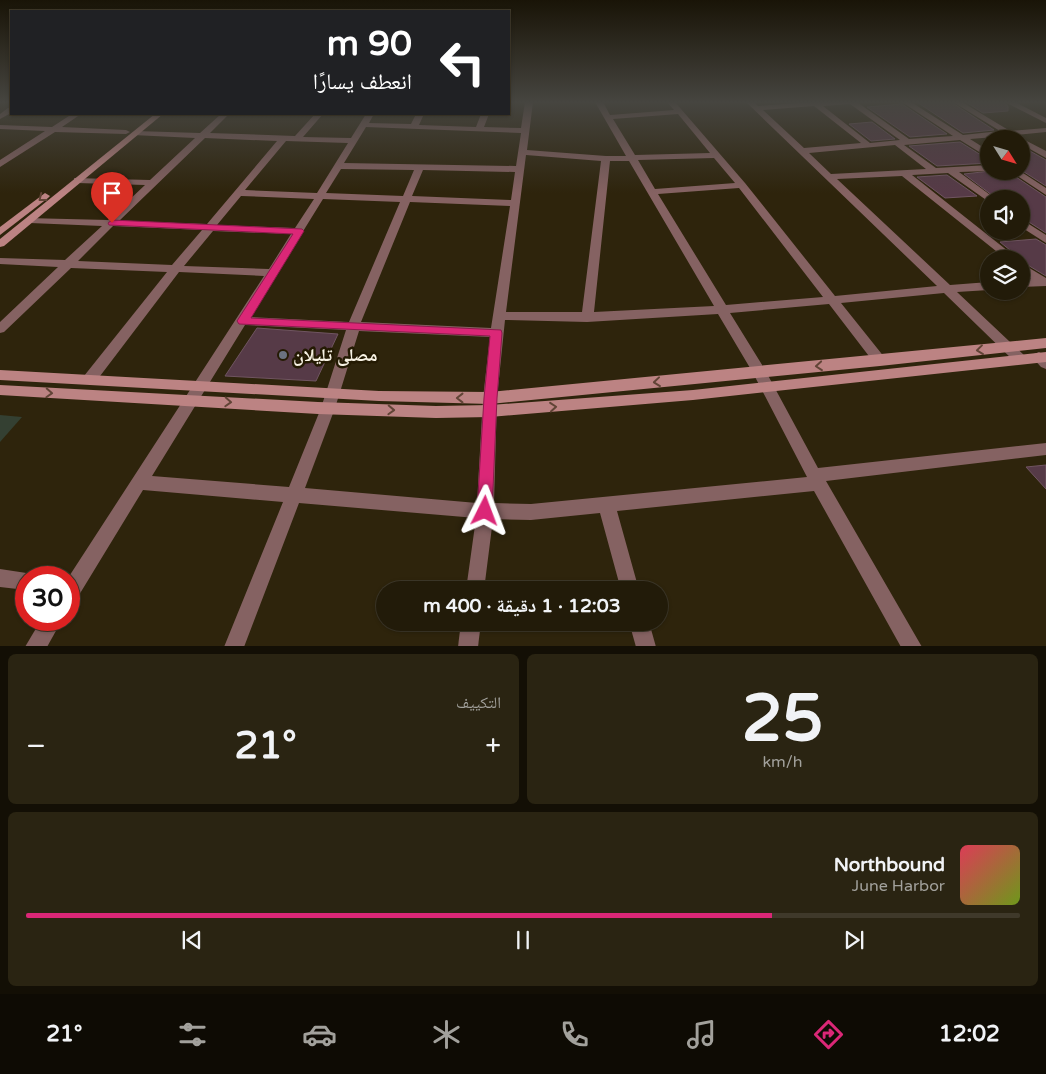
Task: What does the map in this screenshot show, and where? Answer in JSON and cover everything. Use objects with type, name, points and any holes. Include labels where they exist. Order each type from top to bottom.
[{"type":"main road","points":[[0,244],[131,132]]},
{"type":"main road","points":[[1,230],[131,132]]},
{"type":"main road","points":[[0,375],[200,385],[436,412],[490,404],[683,396],[763,379],[880,361],[1046,343]]},
{"type":"main road","points":[[763,379],[1020,360],[1043,360]]},
{"type":"main road","points":[[0,390],[191,400],[330,400]]},
{"type":"street","points":[[0,164],[49,132]]},
{"type":"street","points":[[135,132],[353,141]]},
{"type":"street","points":[[0,329],[207,132]]},
{"type":"street","points":[[297,139],[303,132]]},
{"type":"street","points":[[80,572],[243,321],[340,166],[358,132]]},
{"type":"street","points":[[476,581],[485,511],[490,404],[497,333],[524,132]]},
{"type":"street","points":[[617,132],[763,379],[817,479],[912,646]]},
{"type":"street","points":[[696,132],[742,185],[880,361]]},
{"type":"street","points":[[782,132],[831,177],[1020,360]]},
{"type":"street","points":[[851,132],[868,145]]},
{"type":"street","points":[[894,132],[908,142]]},
{"type":"street","points":[[953,132],[980,149]]},
{"type":"street","points":[[801,150],[980,136]]},
{"type":"street","points":[[89,380],[176,268],[284,138]]},
{"type":"street","points":[[898,143],[934,171]]},
{"type":"street","points":[[1030,146],[1046,155]]},
{"type":"street","points":[[522,152],[606,159],[716,155]]},
{"type":"street","points":[[586,318],[606,159]]},
{"type":"street","points":[[340,166],[519,169]]},
{"type":"street","points":[[234,646],[330,400],[354,325],[419,168]]},
{"type":"street","points":[[831,177],[980,168]]},
{"type":"street","points":[[950,170],[980,192]]},
{"type":"street","points":[[904,173],[1002,250]]},
{"type":"street","points":[[77,180],[153,183]]},
{"type":"street","points":[[1028,180],[1046,192]]},
{"type":"street","points":[[651,192],[742,185]]},
{"type":"street","points":[[239,193],[514,203]]},
{"type":"street","points":[[30,220],[299,231]]},
{"type":"street","points":[[1030,228],[1046,240]]},
{"type":"street","points":[[0,261],[273,272]]},
{"type":"street","points":[[1030,272],[1044,282]]},
{"type":"street","points":[[1030,283],[1044,282]]},
{"type":"street","points":[[499,316],[586,318],[723,310],[980,287]]},
{"type":"street","points":[[243,321],[497,333]]},
{"type":"street","points":[[138,482],[485,511],[531,512],[607,506],[1046,449]]},
{"type":"street","points":[[607,506],[628,581]]},
{"type":"street","points":[[0,578],[15,579]]},
{"type":"street","points":[[35,646],[45,631]]},
{"type":"street","points":[[468,646],[470,631]]},
{"type":"street","points":[[642,631],[646,646]]},
{"type":"green space","points":[[0,415],[22,417],[0,442]]},
{"type":"building","points":[[860,132],[886,132],[895,139],[871,141]]},
{"type":"building","points":[[903,132],[944,132],[947,134],[910,137]]},
{"type":"building","points":[[960,142],[980,154],[980,164],[937,166],[909,146]]},
{"type":"building","points":[[1030,151],[1046,160],[1046,186],[1030,176]]},
{"type":"building","points":[[980,172],[980,180],[1020,180],[1046,197],[1046,233],[1030,223],[1030,190],[985,190],[964,174]]},
{"type":"building","points":[[947,175],[977,196],[945,198],[917,177]]},
{"type":"building","points":[[1036,239],[1046,245],[1046,276],[1030,266],[1030,250],[1010,250],[1000,242]]},
{"type":"building","name":"مصلى تليلان","points":[[257,328],[338,334],[316,381],[225,376]]},
{"type":"building","points":[[1046,465],[1046,489],[1026,467]]},
{"type":"place","name":"مصلى تليلان","points":[[283,355]]},
{"type":"route","points":[[112,223],[299,231],[243,321],[497,333],[490,398],[485,511]]}]
